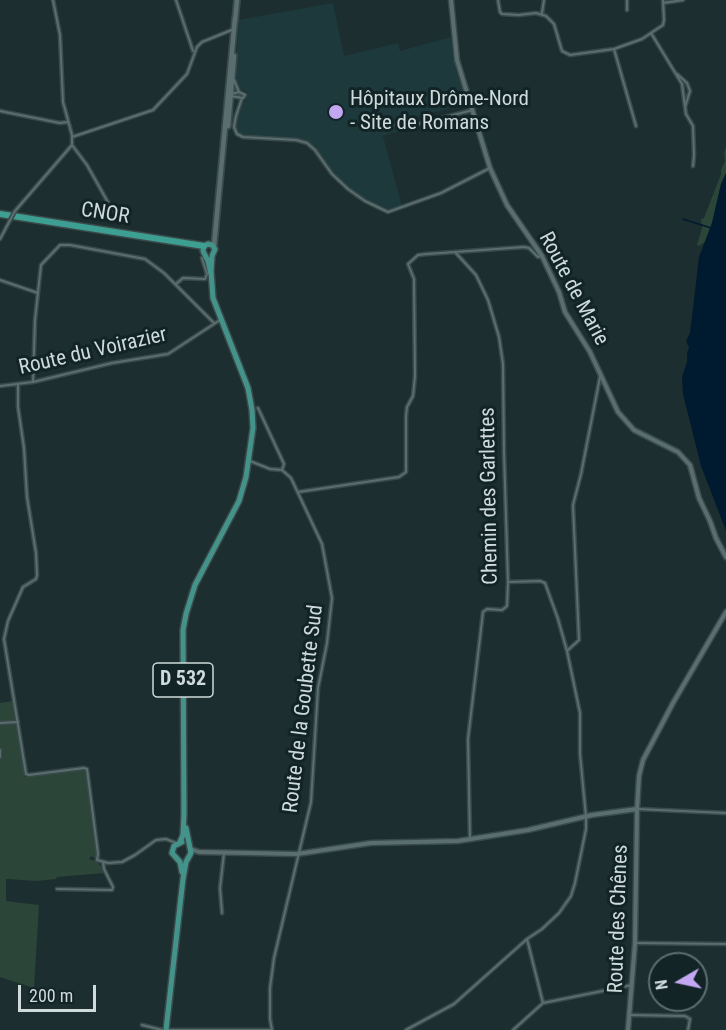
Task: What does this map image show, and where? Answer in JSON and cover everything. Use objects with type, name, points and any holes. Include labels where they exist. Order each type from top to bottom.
[{"type":"highway","name":"CNOR","points":[[0,215],[207,251]]},
{"type":"main road","points":[[230,96],[229,82],[237,0]]},
{"type":"main road","points":[[207,251],[216,226],[234,65],[235,18]]},
{"type":"main road","name":"D 532","points":[[177,844],[183,835],[184,814],[183,630],[195,585],[239,501],[249,460],[253,428],[250,398],[243,376],[217,321],[207,251]]},
{"type":"main road","name":"D 532","points":[[165,1030],[182,884],[189,852],[184,814]]},
{"type":"main road","points":[[177,844],[189,852],[178,861],[173,855],[177,844]]},
{"type":"main road","name":"D 532","points":[[178,861],[181,866],[182,884]]},
{"type":"street","points":[[53,0],[60,35],[63,102],[72,145],[87,165],[114,213]]},
{"type":"street","points":[[176,0],[193,52]]},
{"type":"street","name":"Route de Marie","points":[[451,0],[456,53],[490,168],[507,205],[542,255],[559,292],[565,312],[601,374],[618,412],[634,430],[678,452],[688,461],[699,498],[726,556]]},
{"type":"street","points":[[498,0],[502,14],[542,13],[550,18],[564,53],[570,55],[632,44],[663,25],[663,2],[683,0]]},
{"type":"street","points":[[542,13],[544,0]]},
{"type":"street","points":[[627,0],[625,2],[627,10]]},
{"type":"street","points":[[72,137],[153,110],[187,74],[193,52],[202,42],[234,29]]},
{"type":"street","points":[[651,33],[682,84],[685,107],[693,126],[693,166]]},
{"type":"street","points":[[614,48],[636,126]]},
{"type":"street","points":[[234,65],[234,79],[241,95],[234,127],[237,134],[243,137],[303,141],[315,150],[332,174],[348,189],[365,201],[388,212],[441,193],[490,168]]},
{"type":"street","points":[[674,72],[687,83],[690,91],[685,107]]},
{"type":"street","points":[[230,96],[241,95]]},
{"type":"street","points":[[0,111],[60,123],[68,122]]},
{"type":"street","points":[[370,120],[406,127],[473,111]]},
{"type":"street","points":[[0,239],[15,211],[72,145]]},
{"type":"street","points":[[33,382],[35,320],[43,262],[60,245],[144,258],[217,321]]},
{"type":"street","points":[[298,492],[399,477],[406,472],[406,416],[407,407],[413,396],[415,376],[414,279],[408,266],[418,255],[524,247],[530,248],[538,257],[542,255]]},
{"type":"street","points":[[176,284],[183,278],[205,279],[207,251]]},
{"type":"street","name":"Chemin des Garlettes","points":[[454,252],[476,275],[488,300],[502,351],[507,606],[505,609],[487,609],[483,612],[468,739],[470,840]]},
{"type":"street","points":[[0,280],[38,293]]},
{"type":"street","name":"Route du Voirazier","points":[[0,386],[33,382],[112,363],[168,354],[217,321]]},
{"type":"street","points":[[567,651],[579,640],[573,505],[601,374]]},
{"type":"street","points":[[18,384],[18,407],[37,575],[36,579],[23,587],[8,621],[4,639],[27,775],[87,769],[97,860],[122,861],[156,840],[177,844]]},
{"type":"street","name":"Route de la Goubette Sud","points":[[258,408],[284,464],[282,470],[291,478],[322,544],[326,556],[332,610],[318,688],[311,802],[274,958],[270,988],[272,1030]]},
{"type":"street","points":[[249,460],[270,469],[282,470]]},
{"type":"street","points":[[406,1030],[454,1004],[559,913],[571,896],[581,856],[586,817],[580,754],[580,713],[567,651],[545,583],[540,580],[508,582]]},
{"type":"street","name":"Route des Chênes","points":[[628,1030],[635,944],[639,776],[644,760],[683,685],[726,612]]},
{"type":"street","points":[[0,723],[18,722]]},
{"type":"street","points":[[0,750],[0,757]]},
{"type":"street","points":[[189,852],[298,854],[371,843],[470,840],[637,809],[726,813]]},
{"type":"street","points":[[169,841],[177,844]]},
{"type":"street","points":[[222,913],[220,888],[224,853]]},
{"type":"street","points":[[57,889],[112,890],[113,887],[103,862]]},
{"type":"street","points":[[527,939],[543,1003]]},
{"type":"street","points":[[635,944],[726,944]]},
{"type":"street","points":[[513,1030],[543,1003],[632,985]]},
{"type":"street","points":[[630,1015],[685,1016],[690,1019],[688,1030]]},
{"type":"street","points":[[142,1025],[165,1030],[272,1030]]},
{"type":"shaded area","name":"Hôpitaux Drôme-Nord - Site de Romans","points":[[333,3],[344,56],[398,43],[400,51],[451,37],[453,57],[468,104],[414,117],[417,126],[383,136],[402,206],[389,211],[368,201],[337,178],[315,146],[303,140],[239,135],[235,130],[240,107],[248,93],[240,88],[236,81],[238,20]]},
{"type":"shaded area","points":[[726,173],[726,531],[701,466],[683,394],[682,377],[687,362],[689,347],[686,341],[690,333],[699,257],[712,223],[721,184]]},
{"type":"green space","points":[[726,147],[726,173],[705,242],[699,246],[697,245],[702,228],[701,219],[704,218],[721,174]]},
{"type":"green space","points":[[13,701],[25,777],[84,770],[86,772],[96,854],[95,858],[91,856],[89,859],[98,862],[105,873],[37,881],[6,879],[6,901],[39,905],[34,988],[0,977],[0,703]]},
{"type":"waterway","points":[[683,219],[711,228]]},
{"type":"place","name":"Hôpitaux Drôme-Nord - Site de Romans","points":[[336,112]]}]
